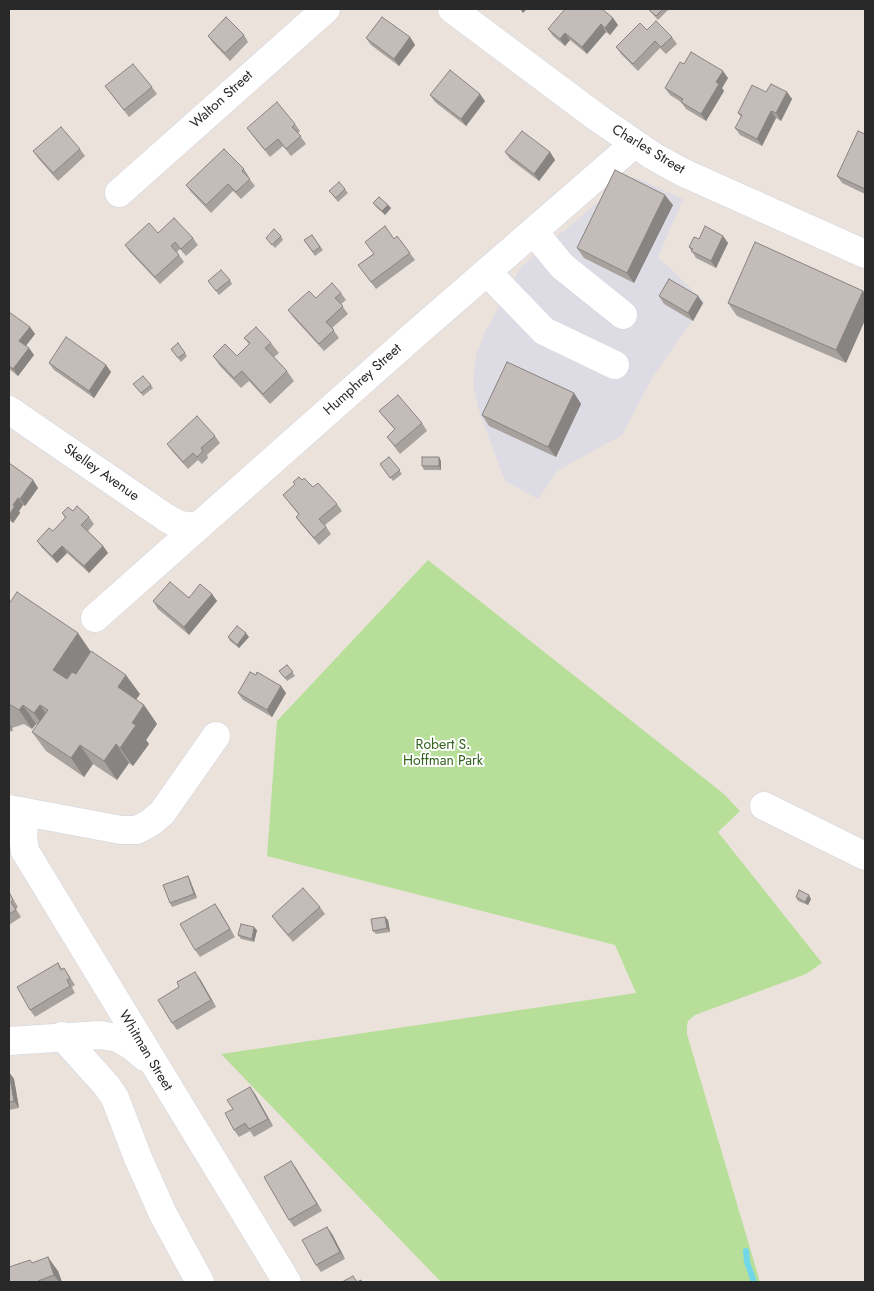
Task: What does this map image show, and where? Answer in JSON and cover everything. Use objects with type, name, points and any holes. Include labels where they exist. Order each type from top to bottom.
[{"type":"street","name":"Walton Street","points":[[119,193],[326,9]]},
{"type":"street","name":"Charles Street","points":[[452,9],[634,144],[682,172],[865,254]]},
{"type":"street","name":"Humphrey Street","points":[[95,618],[634,144]]},
{"type":"street","points":[[534,232],[562,266],[623,315]]},
{"type":"street","points":[[487,272],[544,332],[615,365]]},
{"type":"street","name":"Skelley Avenue","points":[[9,410],[165,517],[179,525],[197,527]]},
{"type":"street","points":[[17,811],[121,830],[137,830],[150,823],[162,813],[216,736]]},
{"type":"street","points":[[764,806],[865,856]]},
{"type":"street","name":"Whitman Street","points":[[17,811],[25,850],[154,1066],[287,1282]]},
{"type":"street","points":[[9,1041],[62,1036],[100,1035],[118,1038],[132,1046],[154,1066]]},
{"type":"street","points":[[62,1036],[107,1086],[115,1098],[138,1158],[163,1214],[200,1282]]},
{"type":"shaded area","points":[[629,178],[639,179],[683,199],[658,257],[705,302],[652,378],[622,435],[557,471],[538,499],[505,481],[480,414],[473,385],[476,356],[485,332],[521,267],[623,181]]},
{"type":"green space","name":"Robert S. Hoffman Park","points":[[428,560],[724,794],[740,811],[718,832],[822,963],[806,974],[695,1015],[688,1021],[687,1025],[687,1034],[760,1282],[441,1282],[221,1054],[636,993],[615,945],[267,856],[277,721]]},
{"type":"building","points":[[565,9],[602,9],[613,18],[605,28],[601,24],[582,47],[565,33],[560,39],[548,29]]},
{"type":"building","points":[[648,9],[663,9],[656,16]]},
{"type":"building","points":[[226,17],[244,35],[225,53],[208,36]]},
{"type":"building","points":[[382,17],[410,37],[394,59],[366,38]]},
{"type":"building","points":[[656,21],[672,37],[661,47],[655,41],[633,64],[616,47],[640,23],[647,30]]},
{"type":"building","points":[[691,52],[723,71],[716,82],[719,84],[701,114],[681,102],[683,99],[665,88],[680,62],[684,64]]},
{"type":"building","points":[[133,64],[152,87],[124,110],[105,86]]},
{"type":"building","points":[[450,70],[480,94],[461,119],[430,95]]},
{"type":"building","points":[[771,84],[787,92],[776,113],[771,111],[757,139],[735,128],[742,115],[738,113],[752,85],[766,92]]},
{"type":"building","points":[[277,102],[295,124],[292,127],[301,136],[286,149],[278,139],[265,150],[247,128]]},
{"type":"building","points":[[61,127],[80,149],[53,173],[33,151]]},
{"type":"building","points":[[522,131],[550,152],[534,174],[505,152]]},
{"type":"building","points":[[858,131],[865,134],[865,189],[837,176]]},
{"type":"building","points":[[224,149],[244,169],[242,171],[250,179],[236,192],[228,184],[206,205],[186,185]]},
{"type":"building","points":[[615,170],[665,195],[627,273],[577,248]]},
{"type":"building","points":[[339,182],[345,189],[336,198],[329,191]]},
{"type":"building","points":[[379,197],[388,205],[382,211],[373,203]]},
{"type":"building","points":[[174,218],[193,238],[181,249],[175,242],[171,246],[179,255],[155,277],[125,245],[149,223],[158,233]]},
{"type":"building","points":[[385,226],[394,239],[397,236],[410,253],[371,282],[358,265],[374,254],[365,242]]},
{"type":"building","points":[[705,226],[723,236],[711,261],[691,251],[693,249],[689,247],[694,237],[699,239]]},
{"type":"building","points":[[274,229],[281,236],[272,245],[266,238]]},
{"type":"building","points":[[312,235],[320,247],[313,252],[304,240]]},
{"type":"building","points":[[755,242],[863,291],[836,350],[728,303]]},
{"type":"building","points":[[221,270],[230,280],[216,291],[208,281]]},
{"type":"building","points":[[669,279],[698,296],[688,313],[659,296]]},
{"type":"building","points":[[332,283],[341,293],[335,298],[343,306],[326,322],[334,330],[319,344],[288,310],[309,291],[316,298]]},
{"type":"building","points":[[9,312],[30,327],[19,341],[29,348],[13,369],[9,366]]},
{"type":"building","points":[[256,327],[271,343],[265,348],[287,371],[263,394],[242,371],[234,378],[213,356],[225,344],[237,356],[250,343],[244,338]]},
{"type":"building","points":[[66,337],[106,365],[89,391],[49,363]]},
{"type":"building","points":[[178,343],[185,353],[178,358],[171,349]]},
{"type":"building","points":[[507,362],[574,393],[548,447],[482,415]]},
{"type":"building","points":[[143,376],[151,385],[141,393],[133,384]]},
{"type":"building","points":[[398,395],[422,423],[395,446],[387,437],[395,429],[379,411]]},
{"type":"building","points":[[197,416],[215,436],[201,448],[203,451],[197,457],[193,453],[183,462],[167,444]]},
{"type":"building","points":[[389,457],[400,470],[390,478],[380,464]]},
{"type":"building","points":[[422,457],[439,457],[439,466],[422,466]]},
{"type":"building","points":[[9,463],[33,480],[20,499],[18,498],[13,505],[15,506],[9,515]]},
{"type":"building","points":[[299,477],[302,480],[304,478],[313,487],[318,483],[337,504],[319,519],[326,527],[314,538],[296,517],[299,514],[283,495],[295,484],[293,482]]},
{"type":"building","points":[[77,506],[89,517],[81,525],[103,546],[84,566],[62,546],[52,556],[37,541],[49,528],[53,531],[66,517],[62,513],[68,507],[73,511]]},
{"type":"building","points":[[170,582],[189,598],[200,584],[212,594],[184,627],[153,601]]},
{"type":"building","points":[[17,592],[78,633],[53,670],[67,679],[72,672],[76,674],[91,651],[126,675],[118,687],[144,705],[132,723],[136,725],[120,748],[116,744],[104,761],[80,745],[71,758],[32,732],[48,710],[40,705],[34,713],[23,705],[19,710],[11,705],[9,706],[9,604]]},
{"type":"building","points":[[237,626],[246,633],[237,645],[228,637]]},
{"type":"building","points":[[287,665],[293,672],[285,678],[279,671]]},
{"type":"building","points":[[250,672],[256,675],[257,672],[281,686],[267,710],[238,693]]},
{"type":"building","points":[[188,876],[194,894],[170,903],[163,885]]},
{"type":"building","points":[[303,888],[320,907],[288,935],[272,916]]},
{"type":"building","points":[[799,890],[809,895],[805,902],[796,897]]},
{"type":"building","points":[[9,892],[13,900],[11,902],[16,910],[9,914]]},
{"type":"building","points":[[215,904],[230,929],[195,950],[180,924]]},
{"type":"building","points":[[385,917],[387,928],[373,931],[371,919]]},
{"type":"building","points":[[241,924],[254,927],[252,939],[238,935]]},
{"type":"building","points":[[58,963],[61,970],[64,968],[70,978],[67,980],[70,986],[30,1010],[17,987]]},
{"type":"building","points":[[195,972],[211,1000],[172,1023],[158,1000],[179,987],[177,982]]},
{"type":"building","points":[[9,1072],[14,1101],[9,1102]]},
{"type":"building","points":[[250,1087],[268,1119],[249,1129],[245,1123],[234,1130],[225,1113],[233,1109],[227,1100]]},
{"type":"building","points":[[291,1161],[317,1204],[289,1220],[264,1177]]},
{"type":"building","points":[[327,1227],[340,1252],[316,1265],[302,1240]]},
{"type":"building","points":[[48,1257],[54,1275],[38,1282],[9,1282],[9,1267],[30,1260],[32,1263]]},
{"type":"building","points":[[353,1276],[357,1282],[342,1282]]},
{"type":"waterway","points":[[746,1251],[747,1262],[754,1282]]}]
